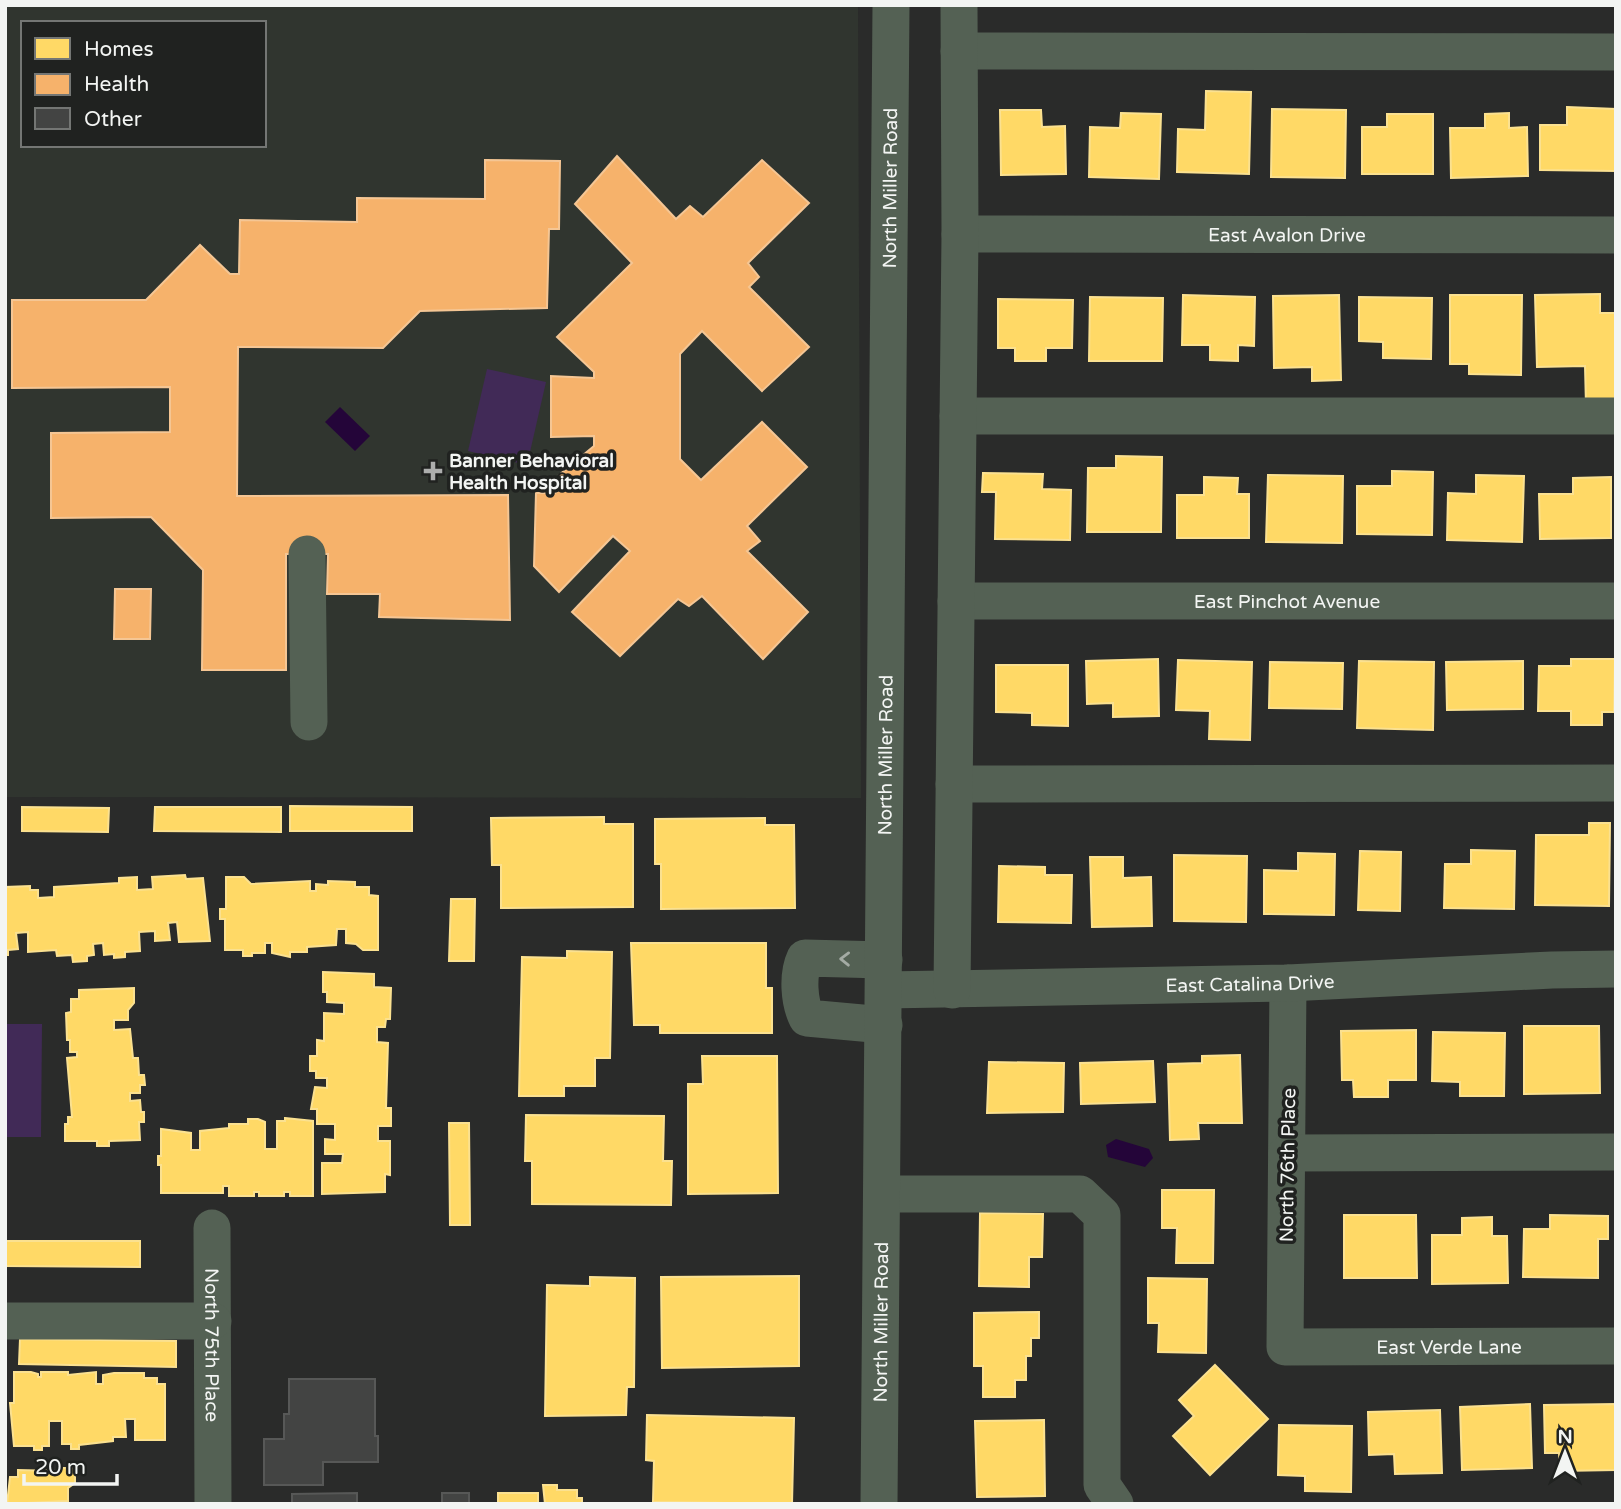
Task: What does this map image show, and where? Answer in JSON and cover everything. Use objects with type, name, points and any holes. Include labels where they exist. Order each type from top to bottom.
[{"type":"street","name":"North Miller Road","points":[[879,1504],[891,5]]},
{"type":"street","points":[[952,990],[960,234],[959,5]]},
{"type":"street","points":[[959,51],[1616,52]]},
{"type":"street","name":"East Avalon Drive","points":[[960,234],[1616,235]]},
{"type":"street","points":[[958,416],[1616,416]]},
{"type":"street","points":[[307,554],[309,722]]},
{"type":"street","name":"East Pinchot Avenue","points":[[956,601],[1616,601]]},
{"type":"street","points":[[954,783],[1616,783]]},
{"type":"street","points":[[806,958],[884,992],[807,1018],[802,1007],[801,968],[806,958]]},
{"type":"street","name":"East Catalina Drive","points":[[884,992],[1288,983],[1552,970],[1616,970]]},
{"type":"street","name":"North 76th Place","points":[[1285,1347],[1288,983]]},
{"type":"street","points":[[1287,1153],[1616,1152]]},
{"type":"street","points":[[882,1194],[1080,1194],[1102,1215],[1102,1485],[1115,1504]]},
{"type":"street","name":"North 75th Place","points":[[212,1227],[213,1504]]},
{"type":"street","points":[[5,1321],[213,1321]]},
{"type":"street","name":"East Verde Lane","points":[[1285,1347],[1616,1346]]},
{"type":"shaded area","name":"Banner Behavioral Health Hospital","points":[[5,5],[858,5],[861,798],[5,797]]},
{"type":"shaded area","points":[[487,369],[546,382],[527,465],[468,451]]},
{"type":"shaded area","points":[[340,407],[370,436],[355,451],[325,422]]},
{"type":"shaded area","points":[[5,1024],[42,1024],[41,1137],[5,1137]]},
{"type":"shaded area","points":[[1116,1139],[1149,1149],[1153,1158],[1145,1167],[1108,1157],[1106,1145]]},
{"type":"building: Homes","points":[[1206,91],[1251,92],[1249,174],[1177,172],[1178,129],[1205,130]]},
{"type":"building: Homes","points":[[1567,107],[1616,109],[1615,171],[1540,170],[1540,125],[1567,125]]},
{"type":"building: Homes","points":[[1272,109],[1346,110],[1345,178],[1271,177]]},
{"type":"building: Homes","points":[[1000,110],[1041,110],[1042,127],[1065,126],[1066,174],[1001,175]]},
{"type":"building: Homes","points":[[1121,113],[1161,114],[1159,179],[1089,177],[1090,127],[1120,128]]},
{"type":"building: Homes","points":[[1509,113],[1509,128],[1527,127],[1528,176],[1451,178],[1450,128],[1485,128],[1485,114]]},
{"type":"building: Homes","points":[[1387,114],[1433,114],[1433,174],[1362,174],[1362,127],[1387,127]]},
{"type":"building: Homes","points":[[1600,294],[1600,313],[1616,313],[1616,405],[1586,406],[1585,366],[1537,367],[1535,295]]},
{"type":"building: Homes","points":[[1183,295],[1255,297],[1254,346],[1238,345],[1238,361],[1210,360],[1210,345],[1182,345]]},
{"type":"building: Homes","points":[[1339,295],[1341,380],[1312,381],[1312,367],[1274,368],[1273,296]]},
{"type":"building: Homes","points":[[1450,295],[1522,295],[1521,375],[1469,374],[1469,364],[1450,364]]},
{"type":"building: Homes","points":[[1090,297],[1163,298],[1162,361],[1089,361]]},
{"type":"building: Homes","points":[[1359,297],[1432,298],[1431,359],[1383,358],[1383,342],[1359,341]]},
{"type":"building: Homes","points":[[998,299],[1073,300],[1072,348],[1046,348],[1046,361],[1015,361],[1015,348],[998,348]]},
{"type":"building: Homes","points":[[1116,456],[1162,457],[1161,532],[1087,532],[1088,468],[1116,468]]},
{"type":"building: Homes","points":[[1392,471],[1433,472],[1432,535],[1357,534],[1357,486],[1392,486]]},
{"type":"building: Homes","points":[[983,473],[1043,474],[1042,489],[1071,490],[1070,540],[995,539],[996,492],[982,492]]},
{"type":"building: Homes","points":[[1268,475],[1343,476],[1342,543],[1266,542]]},
{"type":"building: Homes","points":[[1476,475],[1524,476],[1522,542],[1447,540],[1448,493],[1476,494]]},
{"type":"building: Homes","points":[[1204,477],[1238,478],[1237,494],[1249,494],[1249,538],[1177,538],[1177,495],[1204,495]]},
{"type":"building: Homes","points":[[1611,477],[1611,538],[1540,539],[1539,494],[1573,494],[1573,478]]},
{"type":"building: Homes","points":[[1158,659],[1159,716],[1113,717],[1113,703],[1087,704],[1086,661]]},
{"type":"building: Homes","points":[[1571,659],[1615,659],[1614,712],[1602,712],[1602,725],[1571,725],[1571,711],[1538,711],[1539,666],[1571,666]]},
{"type":"building: Homes","points":[[1178,660],[1252,662],[1250,740],[1209,739],[1210,711],[1176,710]]},
{"type":"building: Homes","points":[[1359,661],[1434,662],[1433,730],[1357,728]]},
{"type":"building: Homes","points":[[1523,661],[1523,709],[1447,710],[1446,662]]},
{"type":"building: Homes","points":[[1270,662],[1343,663],[1342,709],[1269,708]]},
{"type":"building: Homes","points":[[996,665],[1068,665],[1068,726],[1032,725],[1032,713],[996,712]]},
{"type":"building: Homes","points":[[290,806],[412,807],[412,831],[290,831]]},
{"type":"building: Homes","points":[[22,807],[109,808],[108,832],[22,831]]},
{"type":"building: Homes","points":[[155,807],[281,807],[281,832],[154,831]]},
{"type":"building: Homes","points":[[604,817],[604,824],[633,824],[633,907],[501,908],[501,865],[492,865],[491,818]]},
{"type":"building: Homes","points":[[765,818],[765,825],[794,825],[795,908],[661,909],[661,864],[655,864],[655,819]]},
{"type":"building: Homes","points":[[1589,823],[1610,823],[1609,906],[1535,905],[1536,835],[1589,835]]},
{"type":"building: Homes","points":[[1471,850],[1515,851],[1514,909],[1444,908],[1445,864],[1471,864]]},
{"type":"building: Homes","points":[[1360,851],[1401,852],[1400,911],[1358,910]]},
{"type":"building: Homes","points":[[1298,853],[1335,854],[1334,915],[1264,914],[1264,870],[1298,871]]},
{"type":"building: Homes","points":[[1174,855],[1247,856],[1246,922],[1174,921]]},
{"type":"building: Homes","points":[[1090,857],[1123,857],[1123,878],[1151,877],[1152,926],[1092,927]]},
{"type":"building: Homes","points":[[999,866],[1045,867],[1045,875],[1072,875],[1071,923],[998,922]]},
{"type":"building: Homes","points":[[185,875],[186,879],[203,878],[210,941],[179,942],[177,922],[168,923],[170,940],[155,941],[155,931],[139,932],[140,951],[125,952],[125,957],[114,958],[114,954],[104,955],[103,943],[93,944],[94,955],[87,956],[87,961],[73,962],[72,955],[57,956],[56,950],[28,952],[28,932],[16,933],[18,949],[8,950],[8,955],[5,955],[5,887],[30,886],[30,890],[38,890],[38,898],[54,897],[54,887],[119,883],[119,878],[137,877],[137,890],[153,889],[152,877]]},
{"type":"building: Homes","points":[[226,877],[244,877],[251,884],[310,881],[310,891],[316,891],[316,884],[328,885],[328,881],[355,882],[355,887],[369,887],[369,895],[378,896],[378,950],[363,950],[356,944],[346,943],[346,929],[337,929],[336,945],[307,947],[307,952],[290,952],[290,957],[272,953],[272,943],[265,943],[265,953],[252,953],[252,956],[243,956],[243,950],[225,950],[225,919],[220,919],[220,909],[226,909]]},
{"type":"building: Homes","points":[[451,899],[475,899],[474,961],[449,961]]},
{"type":"building: Homes","points":[[631,943],[766,943],[766,988],[772,988],[772,1033],[660,1033],[660,1025],[634,1025]]},
{"type":"building: Homes","points":[[567,951],[612,952],[610,1058],[595,1058],[595,1086],[564,1086],[564,1096],[519,1096],[522,957],[567,958]]},
{"type":"building: Homes","points":[[323,972],[374,974],[374,987],[391,988],[390,1019],[386,1019],[385,1027],[377,1027],[377,1042],[388,1043],[386,1108],[391,1108],[391,1126],[378,1126],[378,1141],[390,1141],[390,1175],[385,1174],[385,1192],[322,1194],[322,1163],[342,1163],[343,1154],[325,1154],[325,1139],[335,1140],[335,1124],[317,1124],[317,1109],[311,1109],[315,1087],[327,1088],[327,1078],[316,1078],[316,1071],[310,1071],[310,1056],[317,1056],[317,1040],[324,1041],[324,1013],[344,1014],[344,1003],[327,1002],[327,992],[323,992]]},
{"type":"building: Homes","points":[[134,988],[134,1003],[128,1010],[128,1020],[114,1020],[114,1030],[130,1029],[133,1058],[138,1058],[139,1075],[144,1075],[145,1085],[140,1085],[140,1093],[130,1093],[130,1101],[140,1100],[141,1112],[144,1112],[144,1122],[139,1122],[140,1140],[109,1141],[109,1146],[97,1146],[97,1141],[65,1141],[65,1124],[68,1124],[68,1117],[72,1117],[67,1058],[77,1057],[77,1052],[70,1052],[70,1040],[67,1040],[66,1013],[71,1012],[71,999],[79,999],[79,990]]},
{"type":"building: Homes","points":[[1524,1026],[1599,1026],[1600,1093],[1524,1094]]},
{"type":"building: Homes","points":[[1416,1030],[1416,1080],[1388,1080],[1388,1097],[1354,1097],[1353,1080],[1342,1080],[1341,1031]]},
{"type":"building: Homes","points":[[1433,1032],[1505,1033],[1504,1096],[1460,1096],[1460,1082],[1432,1081]]},
{"type":"building: Homes","points":[[1240,1055],[1242,1123],[1198,1123],[1199,1139],[1170,1140],[1168,1064],[1202,1063],[1202,1056]]},
{"type":"building: Homes","points":[[702,1056],[777,1056],[778,1193],[688,1194],[688,1084],[703,1084]]},
{"type":"building: Homes","points":[[1153,1061],[1155,1102],[1081,1104],[1080,1063]]},
{"type":"building: Homes","points":[[989,1062],[1064,1063],[1063,1112],[987,1113]]},
{"type":"building: Homes","points":[[526,1115],[664,1116],[663,1161],[672,1161],[671,1205],[532,1204],[532,1161],[525,1161]]},
{"type":"building: Homes","points":[[285,1118],[313,1121],[313,1196],[290,1196],[290,1192],[284,1192],[284,1196],[259,1196],[259,1192],[254,1192],[254,1196],[229,1196],[229,1186],[223,1186],[223,1193],[161,1193],[161,1165],[158,1165],[158,1156],[161,1156],[161,1129],[191,1133],[191,1150],[200,1150],[200,1131],[229,1128],[229,1124],[248,1124],[248,1119],[258,1119],[265,1122],[265,1149],[277,1149],[277,1121],[285,1121]]},
{"type":"building: Homes","points":[[449,1123],[469,1123],[470,1225],[450,1225]]},
{"type":"building: Homes","points":[[1162,1190],[1214,1190],[1213,1263],[1176,1263],[1177,1228],[1162,1228]]},
{"type":"building: Homes","points":[[980,1213],[1043,1214],[1042,1257],[1029,1257],[1029,1287],[979,1286]]},
{"type":"building: Homes","points":[[1344,1215],[1416,1215],[1417,1278],[1344,1278]]},
{"type":"building: Homes","points":[[1550,1215],[1608,1216],[1608,1239],[1598,1239],[1598,1278],[1523,1277],[1524,1229],[1550,1229]]},
{"type":"building: Homes","points":[[1492,1217],[1492,1236],[1507,1236],[1508,1283],[1432,1284],[1432,1235],[1462,1235],[1462,1218]]},
{"type":"building: Homes","points":[[5,1241],[140,1241],[140,1267],[5,1266]]},
{"type":"building: Homes","points":[[799,1276],[799,1366],[662,1368],[661,1277]]},
{"type":"building: Homes","points":[[590,1277],[635,1278],[634,1387],[627,1387],[626,1415],[545,1416],[547,1285],[590,1286]]},
{"type":"building: Homes","points":[[1148,1278],[1207,1279],[1206,1353],[1158,1352],[1159,1323],[1148,1323]]},
{"type":"building: Homes","points":[[1039,1312],[1039,1338],[1031,1338],[1031,1356],[1026,1356],[1026,1380],[1015,1380],[1015,1397],[983,1397],[983,1366],[974,1366],[974,1313]]},
{"type":"building: Homes","points":[[20,1339],[176,1341],[176,1367],[19,1364]]},
{"type":"building: Homes","points":[[1215,1365],[1268,1419],[1210,1475],[1173,1436],[1194,1416],[1179,1400]]},
{"type":"building: Homes","points":[[14,1372],[31,1372],[41,1377],[41,1372],[68,1372],[68,1375],[96,1372],[96,1384],[103,1384],[103,1375],[114,1373],[144,1373],[144,1378],[157,1378],[157,1384],[165,1384],[165,1440],[135,1440],[135,1419],[125,1419],[126,1437],[113,1437],[113,1441],[79,1445],[79,1449],[71,1449],[71,1444],[62,1444],[62,1421],[49,1421],[49,1446],[34,1450],[34,1446],[14,1446],[10,1403],[14,1403]]},
{"type":"building: Homes","points":[[1530,1404],[1532,1468],[1462,1470],[1460,1407]]},
{"type":"building: Homes","points":[[1616,1404],[1616,1470],[1560,1471],[1559,1453],[1545,1453],[1544,1405]]},
{"type":"building: Homes","points":[[1440,1410],[1442,1473],[1395,1474],[1394,1454],[1369,1455],[1368,1412]]},
{"type":"building: Homes","points":[[647,1415],[794,1418],[792,1504],[653,1502],[654,1461],[646,1460]]},
{"type":"building: Homes","points":[[1044,1420],[1045,1496],[977,1497],[975,1421]]},
{"type":"building: Homes","points":[[1279,1425],[1352,1426],[1351,1492],[1305,1491],[1305,1476],[1278,1475]]},
{"type":"building: Homes","points":[[60,1468],[75,1468],[75,1483],[68,1488],[68,1501],[7,1504],[10,1477],[18,1477],[18,1470],[60,1471]]},
{"type":"building: Homes","points":[[543,1485],[557,1485],[557,1490],[577,1490],[577,1498],[582,1498],[582,1504],[545,1504]]},
{"type":"building: Homes","points":[[498,1493],[538,1493],[538,1504],[498,1504]]},
{"type":"building: Health","points":[[617,156],[676,219],[690,206],[703,217],[762,160],[809,203],[748,263],[759,277],[749,287],[809,347],[762,391],[702,331],[680,354],[680,459],[701,480],[762,422],[807,467],[747,526],[760,541],[747,551],[808,612],[763,659],[702,596],[689,606],[678,599],[620,656],[572,612],[630,551],[613,536],[559,592],[534,566],[536,493],[555,493],[564,487],[559,475],[594,446],[594,436],[551,437],[551,376],[594,378],[594,372],[557,337],[632,263],[575,204]]},
{"type":"building: Health","points":[[485,160],[560,161],[559,229],[549,229],[547,308],[420,311],[383,348],[238,347],[237,496],[508,495],[510,620],[379,617],[380,594],[327,594],[328,554],[286,554],[286,670],[202,670],[203,570],[151,517],[51,518],[51,433],[170,432],[170,387],[12,388],[12,300],[146,300],[200,245],[230,274],[239,274],[240,220],[357,222],[357,198],[485,199]]},
{"type":"building: Health","points":[[115,589],[151,589],[150,639],[114,639]]},
{"type":"building: Other","points":[[289,1379],[375,1379],[378,1462],[323,1462],[323,1485],[264,1485],[264,1439],[284,1439],[284,1414],[289,1414]]},
{"type":"building: Other","points":[[357,1493],[357,1504],[292,1504],[292,1494]]},
{"type":"building: Other","points":[[442,1493],[469,1493],[469,1504],[442,1504]]},
{"type":"place","name":"Banner Behavioral Health Hospital","points":[[433,471]]}]
